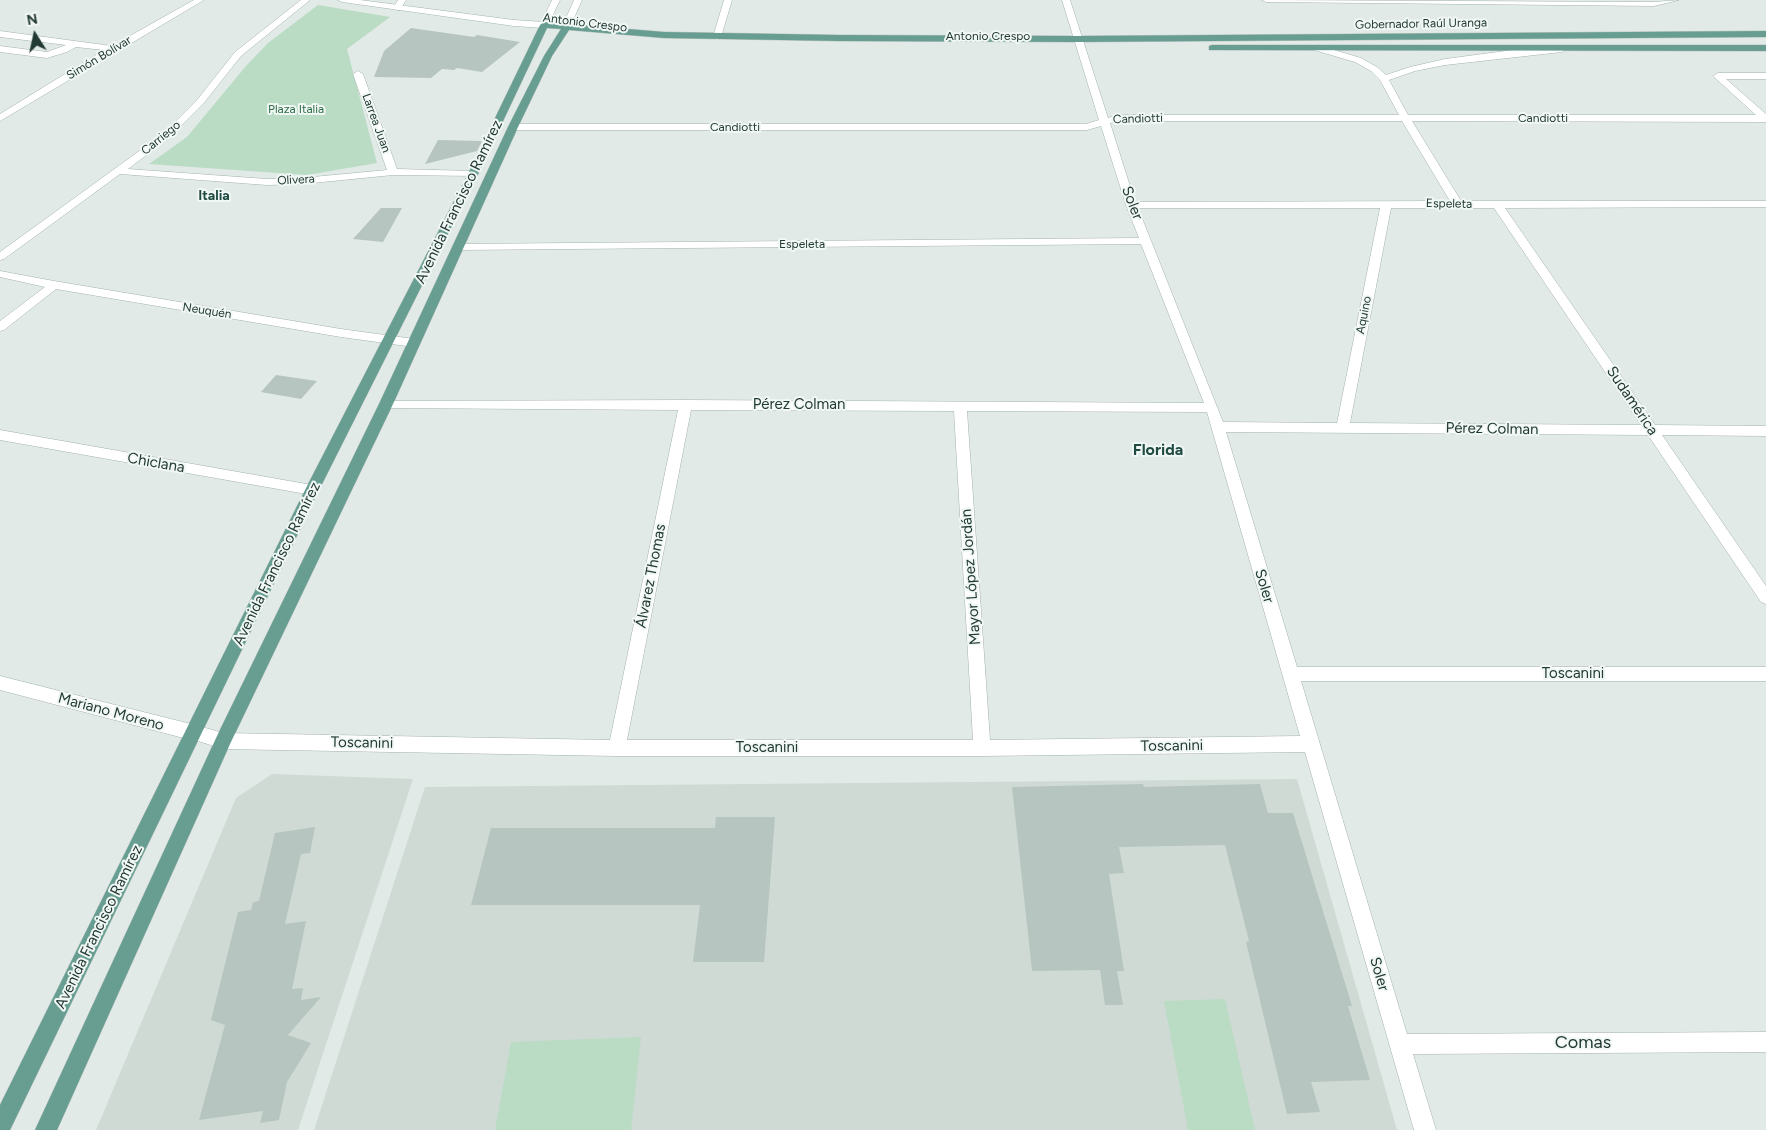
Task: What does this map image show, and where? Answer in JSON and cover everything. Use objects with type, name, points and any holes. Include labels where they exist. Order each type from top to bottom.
[{"type":"main road","name":"Antonio Crespo","points":[[542,28],[717,37],[1080,47]]},
{"type":"main road","name":"Avenida Francisco Ramírez","points":[[0,1128],[195,734],[312,490],[390,341],[473,174],[542,28]]},
{"type":"main road","name":"Antonio Crespo","points":[[564,30],[633,42],[701,45]]},
{"type":"main road","name":"Avenida Francisco Ramírez","points":[[46,1130],[223,740],[386,404],[513,128],[548,56],[564,30]]},
{"type":"main road","name":"Gobernador Raúl Uranga","points":[[1080,47],[1766,34]]},
{"type":"main road","points":[[711,46],[721,46]]},
{"type":"main road","name":"Antonio Crespo","points":[[796,47],[971,48]]},
{"type":"main road","name":"Gobernador Raúl Uranga","points":[[1199,48],[1766,48]]},
{"type":"street","name":"Simón Bolívar","points":[[0,118],[200,0]]},
{"type":"street","name":"Carriego","points":[[0,257],[167,135],[200,102],[238,54],[306,0]]},
{"type":"street","name":"Antonio Crespo","points":[[342,0],[399,4],[542,28]]},
{"type":"street","name":"Avenida Francisco Ramírez","points":[[542,28],[556,0]]},
{"type":"street","name":"Avenida Francisco Ramírez","points":[[564,30],[578,0]]},
{"type":"street","points":[[717,37],[728,0]]},
{"type":"street","name":"Soler","points":[[1066,0],[1131,205],[1212,408],[1425,1130]]},
{"type":"street","points":[[1266,0],[1646,4],[1675,0]]},
{"type":"street","points":[[0,34],[113,50]]},
{"type":"street","points":[[0,50],[47,55],[64,50],[75,44]]},
{"type":"street","points":[[1318,48],[1358,60],[1374,69],[1384,79],[1405,118],[1457,204]]},
{"type":"street","points":[[1384,79],[1413,69],[1445,62],[1513,53],[1576,48]]},
{"type":"street","name":"Larrea Juan","points":[[358,74],[393,172]]},
{"type":"street","points":[[1765,118],[1718,76],[1766,76]]},
{"type":"street","name":"Candiotti","points":[[513,128],[1087,127],[1117,118],[1765,118]]},
{"type":"street","name":"Olivera","points":[[118,171],[267,182],[302,181],[393,172],[473,174]]},
{"type":"street","name":"Aquino","points":[[1343,427],[1386,204]]},
{"type":"street","name":"Espeleta","points":[[1131,205],[1766,204]]},
{"type":"street","name":"Sudamérica","points":[[1498,205],[1766,598]]},
{"type":"street","name":"Espeleta","points":[[457,247],[1146,241]]},
{"type":"street","name":"Neuquén","points":[[0,274],[54,286],[390,341],[414,343]]},
{"type":"street","points":[[0,327],[54,286]]},
{"type":"street","name":"Pérez Colman","points":[[386,404],[1212,408]]},
{"type":"street","name":"Álvarez Thomas","points":[[617,748],[686,404]]},
{"type":"street","name":"Mayor López Jordán","points":[[960,406],[982,748]]},
{"type":"street","name":"Pérez Colman","points":[[1218,428],[1343,427],[1766,431]]},
{"type":"street","name":"Chiclana","points":[[0,435],[312,490]]},
{"type":"street","name":"Toscanini","points":[[1290,674],[1766,674]]},
{"type":"street","name":"Mariano Moreno","points":[[0,683],[223,740]]},
{"type":"street","name":"Toscanini","points":[[223,740],[617,748],[982,748],[1311,744]]},
{"type":"street","name":"Comas","points":[[1399,1044],[1766,1042]]},
{"type":"shaded area","points":[[272,774],[413,779],[298,1130],[96,1130],[236,798]]},
{"type":"shaded area","points":[[1297,779],[1397,1130],[314,1130],[425,787]]},
{"type":"green space","name":"Plaza Italia","points":[[318,5],[390,17],[347,49],[377,163],[307,175],[149,164],[187,137],[246,66],[268,43]]},
{"type":"green space","points":[[1225,999],[1255,1130],[1188,1130],[1164,1001]]},
{"type":"green space","points":[[641,1037],[631,1130],[495,1130],[511,1042]]},
{"type":"building","points":[[411,28],[520,42],[482,72],[457,68],[454,70],[442,69],[431,78],[374,77],[384,51]]},
{"type":"building","points":[[438,140],[482,141],[477,151],[425,164]]},
{"type":"building","points":[[381,208],[402,208],[383,242],[353,239]]},
{"type":"building","points":[[276,375],[317,381],[301,399],[261,392]]},
{"type":"building","points":[[1143,784],[1144,787],[1260,784],[1268,813],[1293,813],[1352,1006],[1348,1006],[1370,1080],[1311,1082],[1320,1112],[1287,1114],[1246,942],[1249,941],[1225,845],[1119,847],[1124,873],[1109,874],[1124,971],[1117,971],[1123,1005],[1105,1005],[1100,970],[1032,971],[1012,787]]},
{"type":"building","points":[[716,817],[775,817],[764,962],[693,962],[700,905],[471,905],[491,828],[715,828]]},
{"type":"building","points":[[315,827],[310,853],[301,854],[285,924],[306,921],[292,989],[303,988],[301,1000],[321,997],[288,1035],[311,1043],[287,1082],[279,1120],[260,1123],[263,1111],[199,1120],[225,1025],[211,1020],[238,912],[251,910],[253,902],[259,901],[275,833]]},
{"type":"district","name":"Italia","points":[[214,196]]},
{"type":"district","name":"Florida","points":[[1158,450]]}]
